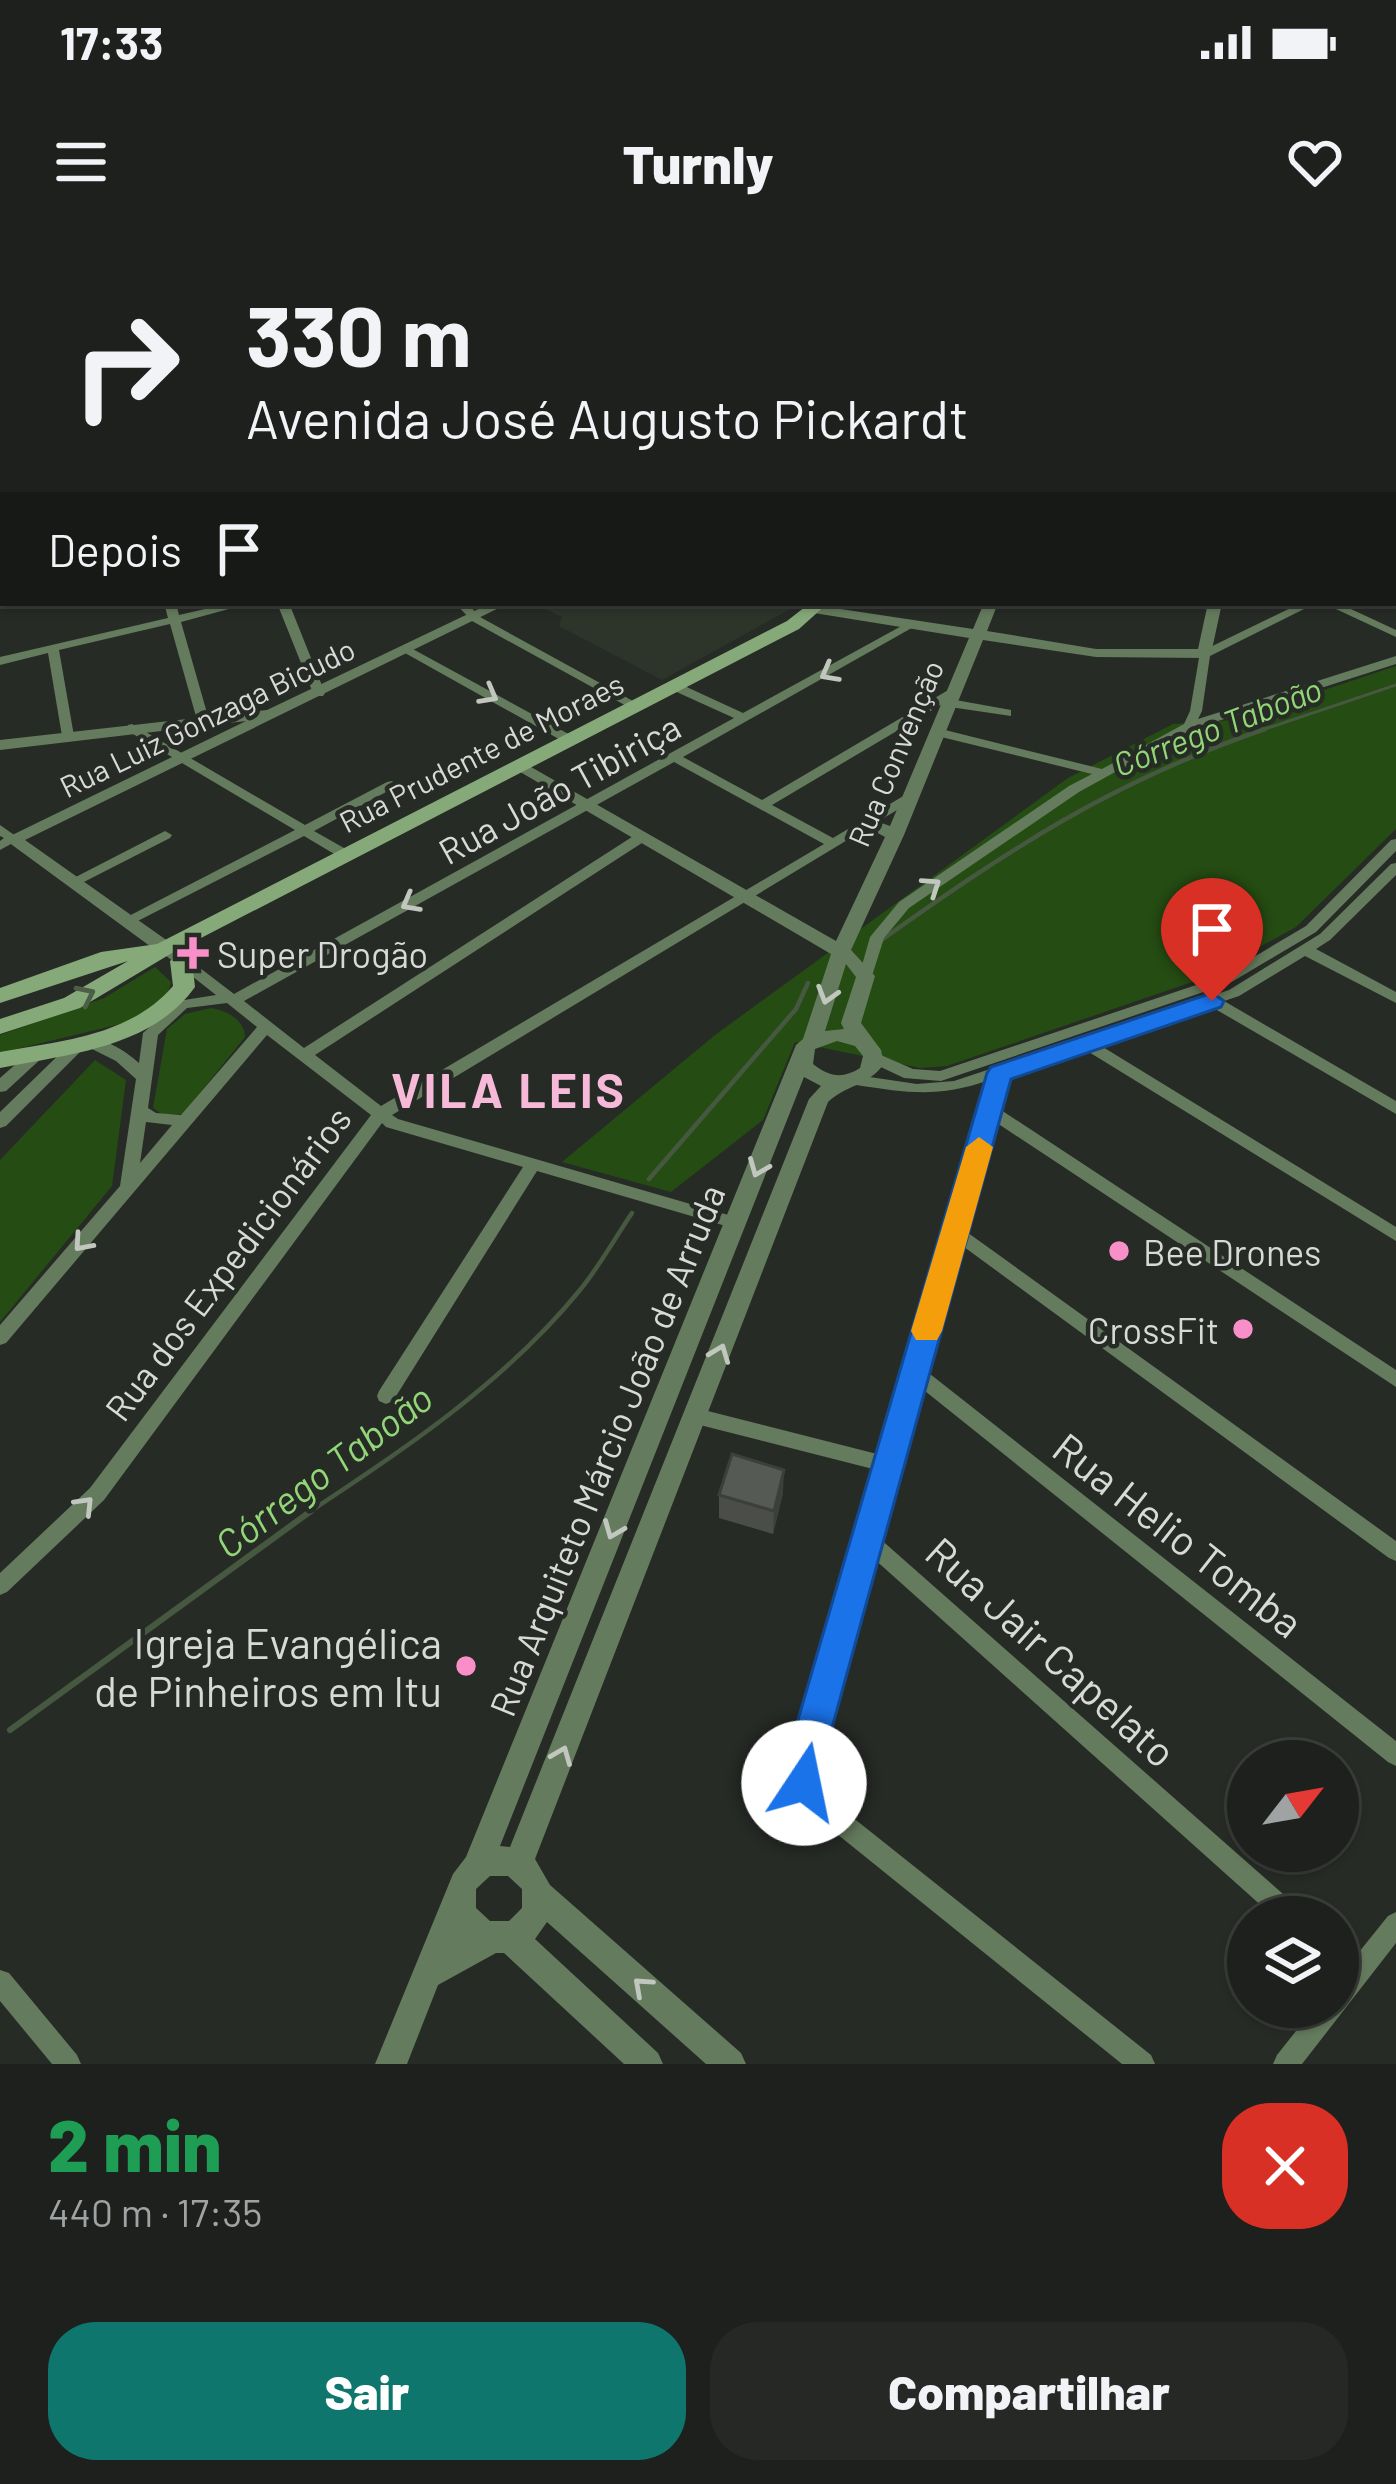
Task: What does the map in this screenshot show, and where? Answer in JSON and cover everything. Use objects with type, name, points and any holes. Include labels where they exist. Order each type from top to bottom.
[{"type":"main road","name":"Rua Prudente de Moraes","points":[[172,954],[346,855],[674,686],[817,606]]},
{"type":"main road","points":[[0,996],[109,957],[172,954]]},
{"type":"main road","points":[[0,1027],[92,993],[172,954]]},
{"type":"main road","points":[[0,1060],[85,1041],[164,1012],[184,987],[172,954]]},
{"type":"street","points":[[171,606],[203,720]]},
{"type":"street","points":[[0,662],[233,606]]},
{"type":"street","points":[[284,606],[319,693]]},
{"type":"street","points":[[464,606],[476,619],[636,706]]},
{"type":"street","name":"Rua Luiz Gonzaga Bicudo","points":[[4,838],[183,759],[497,606]]},
{"type":"street","points":[[817,606],[1113,655],[1204,654],[1304,606]]},
{"type":"street","name":"Rua Convenção","points":[[834,949],[851,926],[895,835],[990,606]]},
{"type":"street","points":[[1189,726],[1196,711],[1214,606]]},
{"type":"street","points":[[1335,606],[1396,634]]},
{"type":"street","name":"Rua João Tibiriça","points":[[128,1189],[151,1033],[183,1004],[231,999],[911,625]]},
{"type":"street","points":[[53,649],[68,736]]},
{"type":"street","points":[[409,651],[570,740]]},
{"type":"street","points":[[1396,660],[1189,726],[1104,773],[904,905],[877,937],[851,1024],[874,1057],[910,1074],[941,1076],[1211,986],[1311,929],[1396,843]]},
{"type":"street","points":[[674,686],[745,719]]},
{"type":"street","points":[[763,805],[952,698],[1007,713]]},
{"type":"street","points":[[0,745],[133,728],[156,731],[203,720],[280,712]]},
{"type":"street","points":[[156,731],[183,759],[346,855]]},
{"type":"street","points":[[938,732],[1104,773]]},
{"type":"street","points":[[676,758],[835,844]]},
{"type":"street","points":[[518,766],[834,949],[866,976]]},
{"type":"street","points":[[128,922],[392,785]]},
{"type":"street","name":"Rua dos Expedicionários","points":[[0,1586],[97,1494],[379,1115],[910,798]]},
{"type":"street","points":[[868,823],[895,835]]},
{"type":"street","points":[[73,882],[165,836]]},
{"type":"street","points":[[4,838],[172,954],[392,1123],[736,1223]]},
{"type":"street","points":[[304,1055],[640,838]]},
{"type":"street","points":[[860,1040],[836,1034],[807,1049],[808,1072],[846,1082],[937,1088],[1000,1073],[1212,1001],[1325,937],[1396,866]]},
{"type":"street","name":"Rua Arquiteto Márcio João de Arruda","points":[[391,2064],[807,1049],[834,949]]},
{"type":"street","points":[[1306,950],[1396,998]]},
{"type":"street","points":[[1212,1001],[1396,1108]]},
{"type":"street","points":[[0,1338],[266,1026]]},
{"type":"street","points":[[0,1122],[85,1041],[122,1057],[145,1078]]},
{"type":"street","points":[[1086,1043],[1396,1235]]},
{"type":"street","points":[[0,1087],[39,1052]]},
{"type":"street","points":[[846,1082],[871,1070],[874,1057]]},
{"type":"street","points":[[1000,1073],[803,1764],[804,1783],[819,1805],[1142,2064]]},
{"type":"street","name":"Rua Arquiteto Márcio João de Arruda","points":[[519,1864],[819,1099],[846,1082]]},
{"type":"street","points":[[140,1110],[152,1118],[186,1120]]},
{"type":"street","points":[[989,1110],[1396,1380]]},
{"type":"street","points":[[386,1396],[532,1164]]},
{"type":"street","points":[[955,1232],[1396,1552]]},
{"type":"street","name":"Rua Helio Tomba","points":[[915,1373],[1396,1755]]},
{"type":"street","points":[[696,1416],[888,1465]]},
{"type":"street","name":"Rua Jair Capelato","points":[[867,1540],[1268,1896]]},
{"type":"street","points":[[426,1975],[501,1937],[530,1920],[538,1894],[536,1882],[519,1864],[506,1859],[470,1878],[460,1902],[470,1927],[501,1937],[647,2064]]},
{"type":"street","points":[[538,1894],[730,2064]]},
{"type":"street","points":[[1359,1956],[1396,1924]]},
{"type":"street","points":[[0,1982],[68,2064]]},
{"type":"street","points":[[1286,2064],[1314,2028]]},
{"type":"shaded area","points":[[539,606],[796,606],[662,680],[559,626],[562,617]]},
{"type":"green space","points":[[1396,666],[1396,829],[1296,927],[1201,979],[947,1066],[920,1068],[795,1042],[763,1120],[671,1192],[562,1162],[715,1035],[1068,778],[1173,724],[1234,720]]},
{"type":"green space","points":[[155,967],[171,982],[167,999],[133,1021],[0,1053],[0,1035],[104,998]]},
{"type":"green space","points":[[211,1008],[234,1017],[245,1037],[183,1114],[162,1114],[153,1108],[167,1029],[185,1014]]},
{"type":"green space","points":[[95,1060],[126,1080],[112,1186],[0,1322],[0,1160]]},
{"type":"building","points":[[732,1454],[784,1470],[774,1511],[719,1495]]},
{"type":"waterway","name":"Córrego Taboão","points":[[1256,732],[1396,685]]},
{"type":"waterway","name":"Córrego Taboão","points":[[880,941],[1064,820],[1158,771],[1265,729]]},
{"type":"waterway","name":"Córrego Taboão","points":[[649,1179],[796,1009],[808,983]]},
{"type":"waterway","name":"Córrego Taboão","points":[[306,1514],[416,1439],[519,1355],[580,1290],[632,1213]]},
{"type":"waterway","name":"Córrego Taboão","points":[[10,1730],[311,1511]]},
{"type":"slow traffic","points":[[926,1331],[979,1147]]},
{"type":"place","name":"Super Drogão","points":[[193,953]]},
{"type":"place","name":"Bee Drones","points":[[1119,1251]]},
{"type":"place","name":"CrossFit","points":[[1243,1329]]},
{"type":"place","name":"Igreja Evangélica de Pinheiros em Itu","points":[[466,1666]]},
{"type":"district","name":"VILA LEIS","points":[[509,1089]]},
{"type":"route","points":[[804,1783],[803,1764],[1000,1073],[1212,1001]]}]
